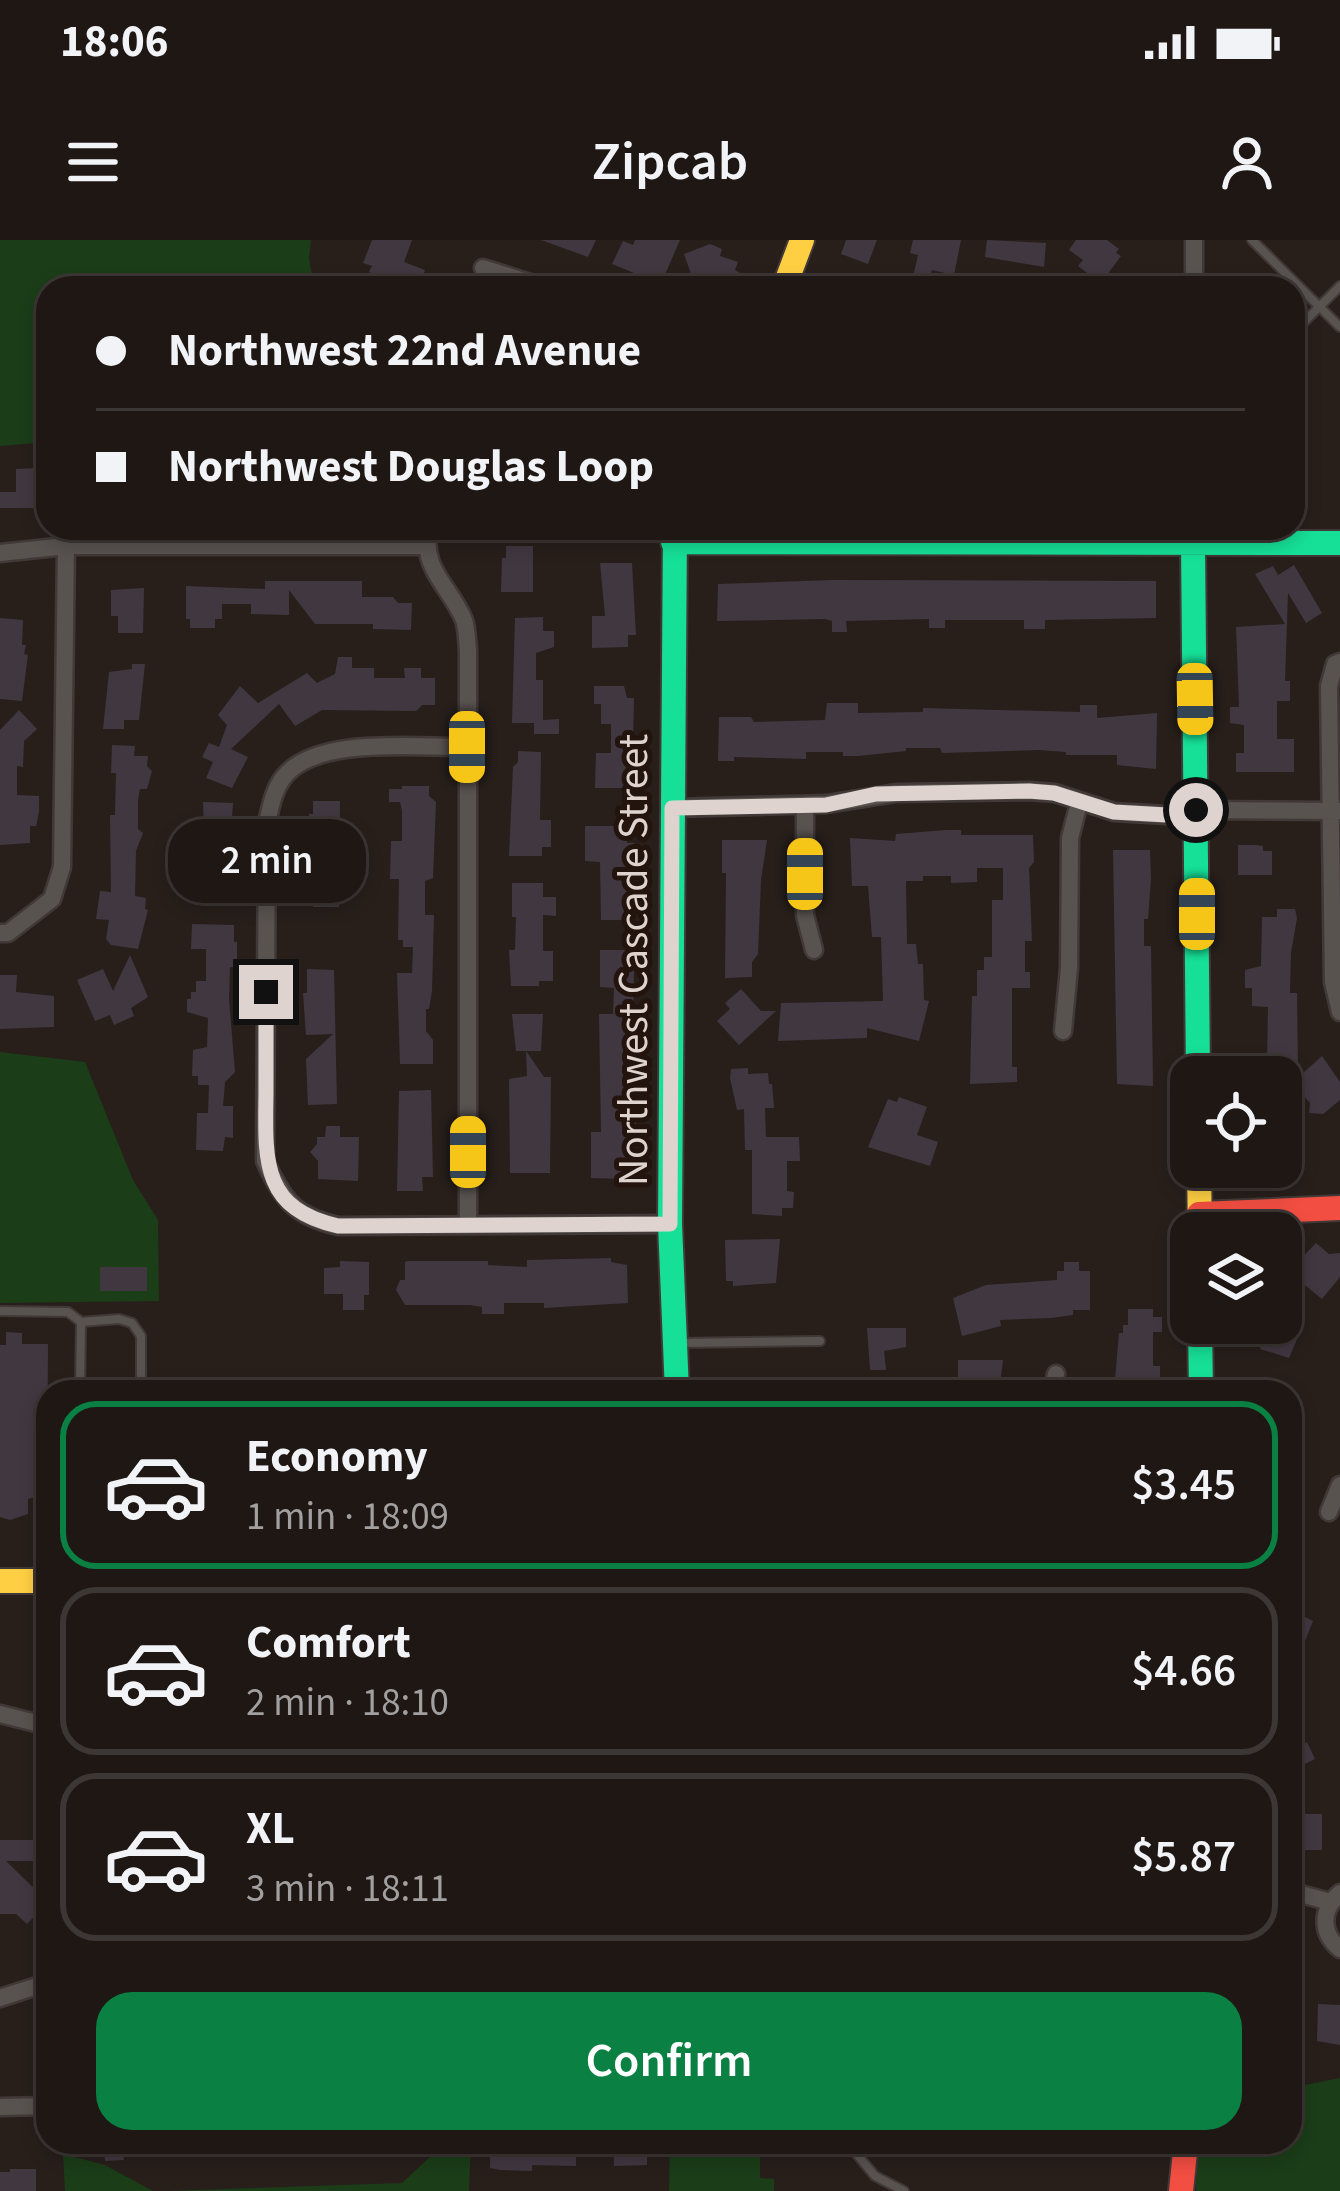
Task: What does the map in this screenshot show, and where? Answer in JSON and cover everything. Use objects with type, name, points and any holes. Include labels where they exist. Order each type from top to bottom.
[{"type":"street","points":[[791,276],[802,240]]},
{"type":"street","points":[[1194,240],[1194,276]]},
{"type":"street","points":[[483,268],[508,276]]},
{"type":"street","points":[[0,553],[66,546],[307,540]]},
{"type":"street","points":[[427,540],[432,572],[464,621],[468,1224]]},
{"type":"street","name":"Northwest Cascade Street","points":[[674,540],[670,1224],[677,1380]]},
{"type":"street","points":[[1193,540],[1198,1056]]},
{"type":"street","points":[[1285,540],[1340,543]]},
{"type":"street","points":[[0,933],[8,933],[52,898],[62,867],[66,546]]},
{"type":"street","points":[[1340,662],[1335,664],[1329,686],[1335,812],[1333,982],[1340,1012]]},
{"type":"street","points":[[467,747],[339,749],[309,758],[285,774],[274,794],[267,822],[266,1161],[281,1195],[308,1220],[338,1226],[670,1224]]},
{"type":"street","points":[[672,808],[840,803],[876,794],[1029,791],[1054,793],[1114,812],[1335,812]]},
{"type":"street","points":[[1063,1031],[1069,968],[1070,838],[1079,803]]},
{"type":"street","points":[[805,805],[805,915],[814,950]]},
{"type":"street","points":[[1302,1212],[1340,1208]]},
{"type":"street","points":[[1200,1344],[1201,1380]]},
{"type":"street","points":[[1329,1512],[1340,1485]]},
{"type":"street","points":[[0,1581],[36,1581]]},
{"type":"street","points":[[0,1714],[36,1723]]},
{"type":"street","points":[[1302,1894],[1335,1898],[1325,1926],[1340,1949]]},
{"type":"street","points":[[0,1998],[36,1987]]},
{"type":"street","points":[[0,2107],[36,2106]]},
{"type":"street","points":[[1181,2191],[1185,2154]]},
{"type":"lane","points":[[1252,240],[1289,276]]},
{"type":"lane","points":[[1305,321],[1340,286]]},
{"type":"lane","points":[[1305,291],[1340,327]]},
{"type":"lane","points":[[0,1311],[68,1312],[80,1322],[118,1319],[132,1323],[141,1336],[141,1380]]},
{"type":"lane","points":[[80,1322],[80,1380]]},
{"type":"lane","points":[[676,1343],[820,1341]]},
{"type":"lane","points":[[857,2154],[875,2176],[904,2191]]},
{"type":"green space","points":[[0,240],[311,240],[312,276],[36,276],[36,443],[0,446]]},
{"type":"green space","points":[[0,1052],[85,1062],[133,1180],[158,1220],[159,1301],[0,1303]]},
{"type":"green space","points":[[1340,2078],[1340,2191],[1196,2191],[1198,2154],[1302,2154],[1302,2086]]},
{"type":"green space","points":[[63,2154],[105,2165],[153,2191],[65,2191]]},
{"type":"green space","points":[[433,2154],[471,2154],[469,2191],[169,2191],[402,2183]]},
{"type":"green space","points":[[670,2154],[760,2154],[760,2178],[774,2179],[774,2191],[669,2191]]},
{"type":"building","points":[[372,240],[412,240],[404,262],[425,270],[423,276],[379,276],[363,263]]},
{"type":"building","points":[[541,240],[596,240],[588,257]]},
{"type":"building","points":[[635,240],[680,240],[664,276],[641,276],[612,264],[623,241],[633,245]]},
{"type":"building","points":[[846,240],[877,240],[868,264],[841,254]]},
{"type":"building","points":[[913,240],[961,240],[954,275],[932,270],[930,276],[913,276],[918,255],[910,253]]},
{"type":"building","points":[[987,240],[1046,243],[1044,267],[985,257]]},
{"type":"building","points":[[1076,240],[1107,240],[1121,256],[1106,276],[1092,276],[1078,266],[1083,260],[1069,250]]},
{"type":"building","points":[[710,244],[722,249],[720,256],[738,262],[735,270],[740,273],[692,276],[684,254]]},
{"type":"building","points":[[36,468],[36,508],[0,508],[0,492],[16,492],[16,469]]},
{"type":"building","points":[[506,546],[533,546],[533,592],[501,592]]},
{"type":"building","points":[[600,563],[632,563],[636,635],[628,635],[628,647],[592,648],[592,616],[605,616]]},
{"type":"building","points":[[1294,565],[1322,613],[1306,623],[1288,593],[1285,681],[1290,681],[1290,701],[1277,701],[1277,739],[1294,739],[1294,772],[1236,772],[1236,753],[1244,753],[1244,725],[1230,723],[1230,707],[1239,707],[1236,627],[1285,624],[1255,574],[1273,566],[1278,575]]},
{"type":"building","points":[[265,581],[362,581],[362,597],[393,597],[398,603],[412,603],[411,630],[373,629],[373,624],[315,624],[289,590],[289,615],[251,614],[251,604],[222,604],[222,619],[215,619],[215,628],[190,628],[186,586],[265,589]]},
{"type":"building","points":[[1156,581],[1156,618],[1045,620],[1045,629],[1024,629],[1024,620],[945,620],[945,628],[929,628],[929,619],[846,621],[847,632],[832,632],[832,621],[825,619],[717,621],[718,584]]},
{"type":"building","points":[[144,588],[143,633],[118,633],[118,616],[111,616],[111,590]]},
{"type":"building","points":[[543,617],[543,631],[554,631],[554,647],[536,653],[536,680],[543,680],[543,720],[559,719],[559,734],[534,734],[534,723],[512,723],[515,618]]},
{"type":"building","points":[[0,618],[23,620],[22,645],[28,655],[22,701],[0,699]]},
{"type":"building","points":[[338,657],[352,657],[352,668],[374,668],[374,678],[405,678],[404,668],[421,668],[421,678],[435,678],[435,705],[422,705],[416,711],[322,710],[295,726],[279,704],[231,749],[248,757],[232,788],[206,778],[213,762],[202,757],[209,743],[219,747],[227,725],[218,715],[240,686],[258,703],[307,673],[317,683],[335,674]]},
{"type":"building","points":[[132,664],[145,664],[139,720],[124,720],[124,729],[103,729],[109,672],[132,669]]},
{"type":"building","points":[[594,686],[624,686],[627,698],[634,698],[632,788],[595,788],[596,753],[611,753],[611,724],[601,724],[601,704],[594,704]]},
{"type":"building","points":[[827,703],[858,703],[858,713],[923,712],[923,708],[1080,712],[1080,705],[1097,705],[1097,718],[1157,713],[1156,769],[1117,765],[1117,755],[1039,750],[942,753],[940,748],[858,756],[806,752],[806,759],[734,757],[734,761],[718,761],[719,717],[751,717],[754,722],[825,720]]},
{"type":"building","points":[[19,710],[37,729],[24,741],[23,767],[17,766],[17,795],[39,796],[39,812],[36,826],[30,826],[30,843],[0,845],[0,730]]},
{"type":"building","points":[[112,745],[135,746],[134,756],[148,756],[152,771],[138,800],[138,829],[143,833],[136,851],[135,896],[146,898],[148,910],[138,949],[111,945],[106,939],[109,920],[96,919],[100,891],[111,892],[110,815],[115,815],[116,773],[111,773]]},
{"type":"building","points":[[518,751],[541,752],[540,820],[551,820],[551,847],[542,847],[542,856],[509,856],[513,767]]},
{"type":"building","points":[[429,786],[429,796],[436,802],[433,878],[425,881],[425,915],[434,915],[432,991],[426,1009],[433,1064],[400,1064],[397,973],[412,973],[413,947],[403,947],[403,940],[398,940],[399,879],[390,879],[391,841],[402,841],[402,811],[400,802],[389,802],[389,789]]},
{"type":"building","points":[[313,801],[340,801],[339,907],[313,907],[312,892],[308,892]]},
{"type":"building","points":[[203,802],[233,803],[229,861],[234,861],[237,896],[207,896]]},
{"type":"building","points":[[585,826],[621,826],[627,831],[627,843],[634,843],[633,920],[601,920],[600,862],[585,861]]},
{"type":"building","points":[[961,830],[961,835],[1033,835],[1034,862],[1029,868],[1032,941],[1025,941],[1030,988],[1012,988],[1012,1067],[1017,1067],[1017,1082],[970,1084],[972,996],[977,996],[977,970],[984,970],[984,957],[992,957],[992,900],[1003,900],[1003,868],[977,868],[977,882],[951,883],[951,876],[906,881],[907,944],[916,944],[918,964],[923,964],[924,1000],[929,1001],[919,1041],[867,1028],[867,1038],[778,1041],[781,1003],[883,1001],[881,937],[872,937],[868,886],[852,886],[850,838],[895,841],[896,834]]},
{"type":"building","points":[[722,840],[767,840],[752,977],[725,978]]},
{"type":"building","points":[[1238,845],[1272,851],[1272,875],[1238,875]]},
{"type":"building","points":[[1113,850],[1150,850],[1144,946],[1151,946],[1153,1086],[1117,1084]]},
{"type":"building","points":[[512,883],[543,883],[543,897],[556,897],[556,916],[543,915],[543,951],[553,951],[553,981],[539,981],[539,986],[511,986],[509,950],[515,950],[516,917],[512,917]]},
{"type":"building","points":[[1277,909],[1295,909],[1290,993],[1297,993],[1298,1056],[1267,1056],[1268,1007],[1252,1006],[1252,988],[1245,988],[1245,970],[1261,966],[1262,917],[1277,917]]},
{"type":"building","points":[[192,924],[234,925],[237,942],[229,999],[235,1072],[225,1082],[223,1106],[233,1106],[233,1138],[225,1137],[223,1151],[196,1150],[197,1113],[208,1113],[209,1085],[198,1085],[198,1076],[192,1076],[193,1050],[207,1047],[208,1018],[187,1012],[187,999],[196,992],[196,981],[206,981],[206,949],[191,949]]},
{"type":"building","points":[[600,950],[631,950],[634,968],[633,1031],[630,1049],[623,1049],[623,1078],[628,1078],[628,1091],[636,1098],[636,1124],[628,1124],[633,1160],[625,1166],[625,1179],[591,1178],[591,1132],[601,1132],[599,1014],[613,1014],[614,988],[600,987]]},
{"type":"building","points":[[130,955],[148,997],[131,1008],[134,1016],[114,1025],[110,1015],[95,1021],[77,980],[103,969],[113,991]]},
{"type":"building","points":[[307,969],[334,970],[337,1104],[308,1105],[306,1059],[333,1034],[306,1035],[303,993],[307,993]]},
{"type":"building","points":[[0,975],[17,975],[16,992],[54,996],[54,1027],[0,1029]]},
{"type":"building","points":[[741,989],[761,1011],[776,1011],[739,1045],[717,1021],[730,1009],[725,1003]]},
{"type":"building","points":[[512,1014],[543,1014],[541,1051],[516,1051]]},
{"type":"building","points":[[526,1051],[544,1077],[551,1077],[550,1173],[510,1173],[509,1079],[527,1076]]},
{"type":"building","points":[[1322,1056],[1340,1082],[1340,1100],[1323,1114],[1309,1113],[1302,1074]]},
{"type":"building","points":[[748,1068],[748,1074],[768,1073],[772,1084],[774,1108],[765,1108],[766,1137],[799,1137],[800,1161],[787,1161],[787,1191],[794,1192],[793,1208],[782,1208],[782,1216],[752,1214],[752,1150],[745,1150],[744,1109],[737,1110],[730,1078],[731,1069]]},
{"type":"building","points":[[431,1090],[433,1177],[422,1177],[423,1191],[397,1191],[399,1091]]},
{"type":"building","points":[[899,1097],[927,1107],[917,1135],[938,1142],[930,1166],[868,1147],[888,1099],[897,1102]]},
{"type":"building","points":[[326,1126],[340,1126],[340,1137],[359,1137],[358,1181],[318,1179],[318,1161],[310,1152],[317,1137],[325,1137]]},
{"type":"building","points":[[780,1239],[776,1283],[733,1286],[733,1281],[726,1281],[725,1240]]},
{"type":"building","points":[[1316,1243],[1329,1254],[1340,1253],[1340,1277],[1322,1299],[1302,1283],[1302,1258]]},
{"type":"building","points":[[611,1258],[611,1262],[627,1265],[628,1303],[544,1308],[544,1303],[504,1303],[504,1314],[482,1314],[482,1307],[470,1305],[405,1305],[396,1290],[400,1280],[405,1280],[408,1261],[488,1261],[488,1265],[527,1267],[527,1260]]},
{"type":"building","points":[[340,1261],[369,1262],[364,1310],[343,1310],[343,1294],[324,1294],[324,1268],[340,1267]]},
{"type":"building","points":[[1064,1262],[1079,1262],[1079,1271],[1090,1271],[1090,1310],[1051,1318],[1000,1320],[1001,1326],[962,1336],[953,1298],[986,1285],[1057,1280]]},
{"type":"building","points":[[100,1267],[147,1267],[147,1291],[100,1291]]},
{"type":"building","points":[[1128,1309],[1153,1309],[1153,1317],[1162,1317],[1162,1332],[1153,1332],[1153,1366],[1160,1366],[1160,1380],[1115,1380],[1119,1333],[1128,1325]]},
{"type":"building","points":[[867,1328],[906,1328],[906,1347],[884,1351],[886,1370],[870,1370]]},
{"type":"building","points":[[6,1332],[22,1333],[22,1344],[48,1344],[48,1380],[36,1380],[36,1496],[28,1499],[28,1514],[10,1520],[0,1517],[0,1345],[6,1345]]},
{"type":"building","points":[[1262,1344],[1295,1344],[1289,1358],[1260,1349]]},
{"type":"building","points":[[958,1360],[1003,1360],[1000,1380],[958,1380]]},
{"type":"building","points":[[1302,1615],[1313,1621],[1302,1648]]},
{"type":"building","points":[[1307,1742],[1315,1759],[1302,1765],[1302,1744]]},
{"type":"building","points":[[1302,1814],[1322,1814],[1322,1850],[1302,1850]]},
{"type":"building","points":[[0,1840],[36,1840],[36,1861],[6,1861],[36,1890],[36,1915],[27,1924],[16,1914],[0,1914]]},
{"type":"building","points":[[1318,2004],[1340,2005],[1340,2045],[1317,2041]]},
{"type":"building","points":[[105,2154],[123,2154],[124,2160],[105,2161]]},
{"type":"building","points":[[490,2154],[585,2154],[576,2157],[576,2166],[532,2165],[532,2171],[490,2168]]},
{"type":"building","points":[[614,2154],[647,2154],[647,2165],[614,2166]]},
{"type":"building","points":[[36,2169],[36,2191],[0,2191],[0,2172]]},
{"type":"traffic: fast","points":[[675,540],[670,1224],[676,1380]]},
{"type":"traffic: fast","points":[[673,542],[1340,543]]},
{"type":"traffic: fast","points":[[1193,543],[1198,1056]]},
{"type":"traffic: fast","points":[[1200,1344],[1201,1380]]},
{"type":"traffic: slow","points":[[788,276],[802,240]]},
{"type":"traffic: slow","points":[[1199,1188],[1200,1212]]},
{"type":"traffic: slow","points":[[0,1581],[36,1581]]},
{"type":"traffic: jam","points":[[1246,1212],[1340,1208]]},
{"type":"traffic: jam","points":[[1181,2191],[1185,2154]]},
{"type":"route","points":[[266,992],[266,1161],[281,1195],[308,1220],[338,1226],[670,1224],[672,808],[826,805],[876,794],[1029,791],[1054,793],[1114,812],[1167,815],[1196,810]]}]
